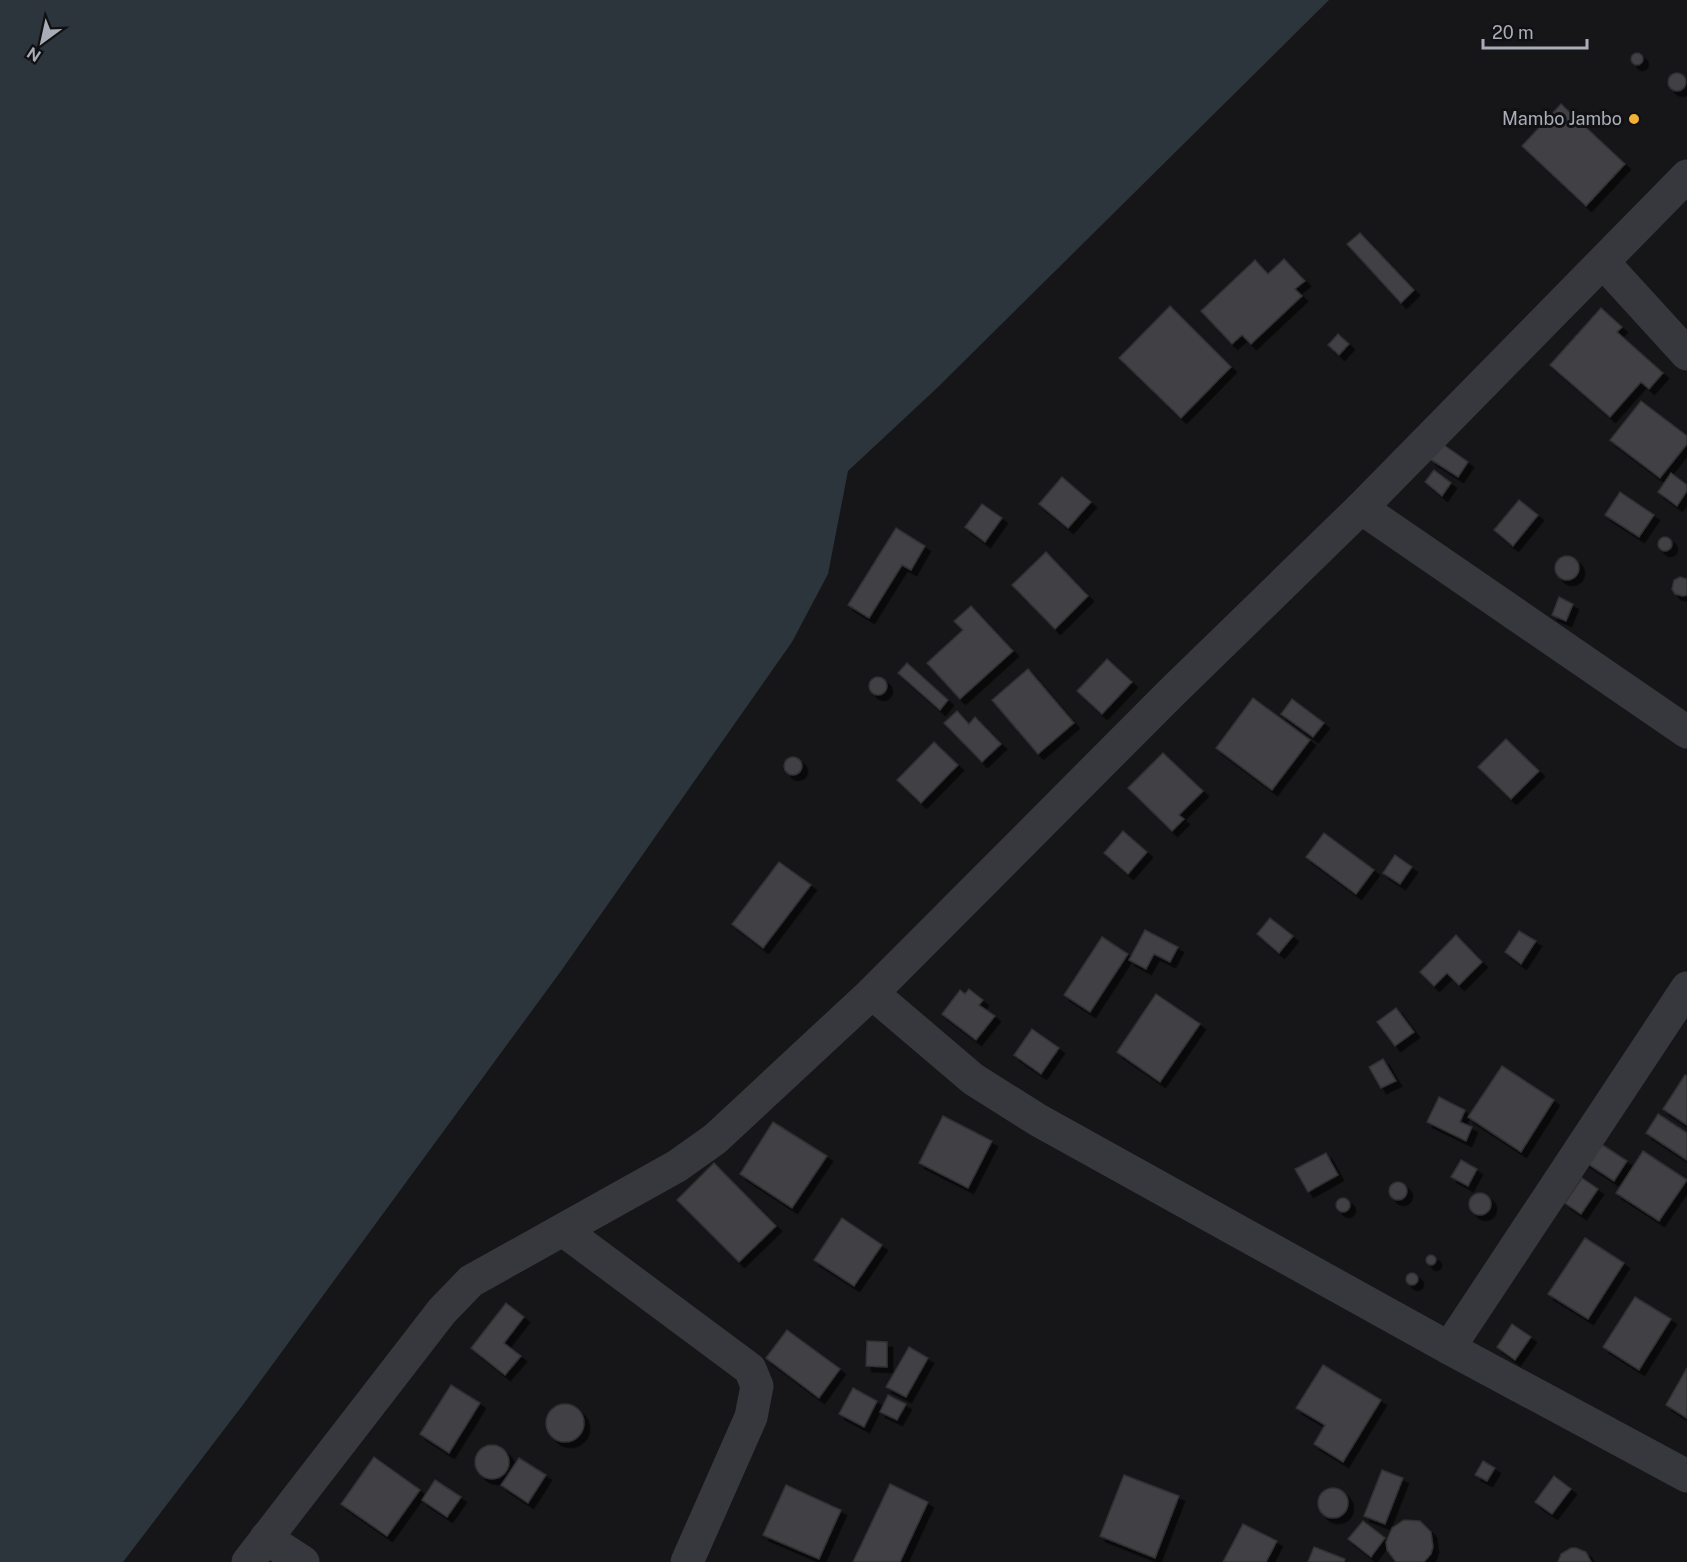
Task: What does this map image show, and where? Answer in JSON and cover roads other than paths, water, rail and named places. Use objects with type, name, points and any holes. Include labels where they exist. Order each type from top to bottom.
[{"type":"street","points":[[303,1562],[257,1550],[449,1304],[471,1281],[677,1166],[716,1140],[872,993],[1171,693],[1361,508],[1687,176]]},
{"type":"street","points":[[1603,262],[1687,354]]},
{"type":"street","points":[[1361,508],[1687,732]]},
{"type":"street","points":[[1449,1348],[1687,988]]},
{"type":"street","points":[[872,993],[973,1079],[1038,1120],[1449,1348],[1687,1476]]},
{"type":"street","points":[[563,1230],[750,1369],[757,1386],[751,1417],[687,1562]]},
{"type":"place","name":"Mambo Jambo","points":[[1634,119]]}]
